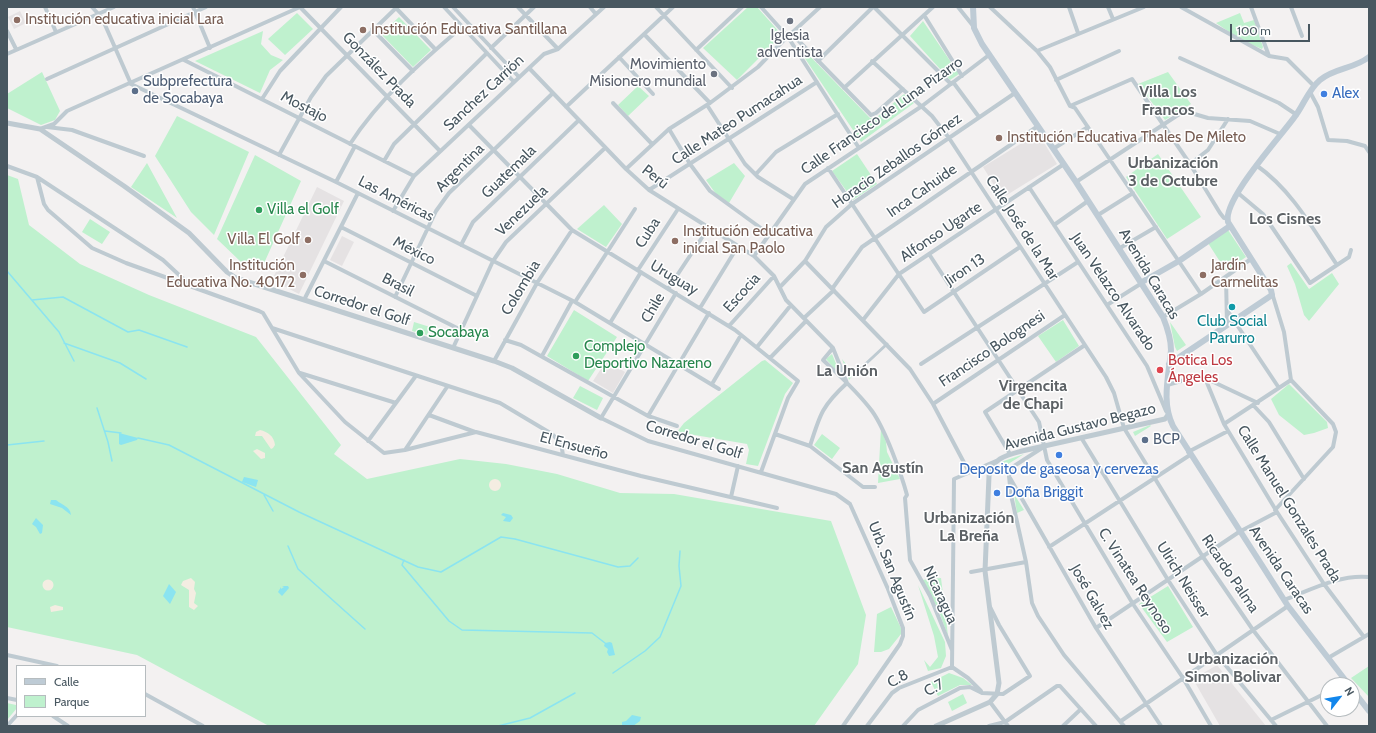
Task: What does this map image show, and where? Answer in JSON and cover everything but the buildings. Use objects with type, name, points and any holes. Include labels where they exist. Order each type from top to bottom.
[{"type":"main road","points":[[971,8],[974,28]]},
{"type":"main road","name":"Avenida Caracas","points":[[974,28],[989,55],[1120,248],[1163,317],[1169,333],[1171,349],[1167,385],[1168,415],[1189,454],[1288,606],[1341,677]]},
{"type":"main road","points":[[1169,364],[1270,297],[1272,292],[1230,226],[1227,218],[1228,211],[1256,165],[1297,115],[1314,86],[1329,74],[1354,66],[1369,57]]},
{"type":"main road","points":[[1142,282],[1179,261],[1230,226]]},
{"type":"main road","points":[[1360,699],[1369,711]]},
{"type":"street","points":[[45,7],[56,32]]},
{"type":"street","points":[[92,7],[102,18],[131,84]]},
{"type":"street","points":[[7,54],[114,7]]},
{"type":"street","points":[[47,79],[115,48],[194,9],[206,7]]},
{"type":"street","points":[[42,128],[54,124],[67,111],[131,84],[300,7]]},
{"type":"street","name":"González Prada","points":[[300,7],[440,151]]},
{"type":"street","points":[[262,100],[280,71],[320,27],[341,7]]},
{"type":"street","points":[[444,7],[514,82]]},
{"type":"street","points":[[453,7],[519,77]]},
{"type":"street","points":[[518,7],[558,49]]},
{"type":"street","points":[[491,48],[534,7]]},
{"type":"street","points":[[590,7],[596,13]]},
{"type":"street","name":"Sanchez Carrión","points":[[393,211],[414,176],[544,54],[558,49],[604,7]]},
{"type":"street","points":[[656,7],[732,88]]},
{"type":"street","points":[[566,107],[673,7]]},
{"type":"street","points":[[696,50],[742,7]]},
{"type":"street","points":[[761,7],[818,61],[871,115],[876,113],[903,89]]},
{"type":"street","points":[[626,169],[670,129],[732,88],[758,67],[789,35],[820,7]]},
{"type":"street","points":[[818,61],[874,7],[952,83],[979,117]]},
{"type":"street","points":[[844,88],[933,7]]},
{"type":"street","points":[[958,7],[974,28]]},
{"type":"street","points":[[990,7],[1037,51],[1050,67],[1070,106],[1075,108],[1201,294]]},
{"type":"street","points":[[1108,7],[1113,19]]},
{"type":"street","points":[[1037,51],[1144,7]]},
{"type":"street","points":[[1181,7],[1242,43],[1269,56],[1287,59],[1314,86]]},
{"type":"street","points":[[1251,7],[1269,56]]},
{"type":"street","points":[[1291,7],[1302,36]]},
{"type":"street","points":[[279,155],[299,118],[326,76],[372,29],[397,8],[436,49]]},
{"type":"street","points":[[1069,8],[1078,33]]},
{"type":"street","points":[[194,9],[210,48]]},
{"type":"street","points":[[924,15],[962,76]]},
{"type":"street","points":[[350,144],[365,121],[413,71],[462,27]]},
{"type":"street","points":[[372,29],[413,71]]},
{"type":"street","points":[[7,32],[16,49]]},
{"type":"street","points":[[644,34],[709,104],[728,140],[745,164],[756,174],[793,199]]},
{"type":"street","points":[[789,35],[859,148]]},
{"type":"street","points":[[1056,80],[1119,51]]},
{"type":"street","points":[[384,161],[394,144],[486,53]]},
{"type":"street","name":"Calle Francisco de Luna Pizarro","points":[[754,256],[804,184],[922,106],[989,55]]},
{"type":"street","points":[[619,57],[653,94]]},
{"type":"street","points":[[1180,58],[1274,100],[1297,115]]},
{"type":"street","name":"Mostajo","points":[[184,60],[414,176]]},
{"type":"street","name":"Calle José de la Mar","points":[[872,61],[922,106],[949,138],[1106,377],[1114,393],[1124,428]]},
{"type":"street","name":"Perú","points":[[529,68],[626,169],[649,190],[754,256],[774,276],[780,287]]},
{"type":"street","points":[[1070,106],[1132,79],[1190,164],[1220,213],[1224,218],[1227,218]]},
{"type":"street","name":"Calle Mateo Pumacahua","points":[[649,190],[817,82]]},
{"type":"street","name":"Las Américas","points":[[131,84],[336,182],[574,302],[719,388]]},
{"type":"street","points":[[1310,92],[1318,107],[1328,140],[1347,141],[1365,146],[1369,152]]},
{"type":"street","name":"Argentina","points":[[395,297],[436,211],[449,193],[553,93]]},
{"type":"street","name":"Horacio Zeballos Gómez","points":[[780,287],[805,261],[826,227],[852,204],[1015,93]]},
{"type":"street","points":[[613,103],[652,144]]},
{"type":"street","points":[[1076,182],[1111,160],[1162,124],[1184,111],[1204,118],[1250,120],[1280,134]]},
{"type":"street","points":[[756,174],[776,152],[838,114]]},
{"type":"street","points":[[1190,164],[1208,150],[1228,119]]},
{"type":"street","name":"Guatemala","points":[[460,245],[473,222],[579,120]]},
{"type":"street","name":"Corredor el Golf","points":[[7,122],[42,128],[189,233],[227,272],[236,278],[494,361],[512,368],[601,418],[648,441],[761,472]]},
{"type":"street","name":"Uruguay","points":[[469,124],[572,230],[729,326],[798,381],[788,398],[761,472]]},
{"type":"street","name":"Inca Cahuide","points":[[770,358],[833,289],[862,247],[1038,126]]},
{"type":"street","points":[[1053,149],[1088,127]]},
{"type":"street","points":[[42,128],[72,130],[144,156]]},
{"type":"street","points":[[670,129],[690,164],[710,191],[769,234]]},
{"type":"street","points":[[336,182],[355,146]]},
{"type":"street","name":"Venezuela","points":[[453,348],[493,261],[506,242],[606,148]]},
{"type":"street","name":"Alfonso Ugarte","points":[[863,320],[899,274],[1064,164]]},
{"type":"street","points":[[1256,165],[1289,193],[1337,265]]},
{"type":"street","points":[[7,166],[37,177],[162,260],[195,289]]},
{"type":"street","points":[[828,168],[899,274]]},
{"type":"street","name":"El Ensueño","points":[[37,177],[44,204],[48,210],[92,248],[126,264],[260,311],[299,373],[345,422],[384,453],[405,450],[476,432],[641,476],[777,508]]},
{"type":"street","name":"Juan Velazco Alvarado","points":[[1029,187],[1147,366],[1168,415]]},
{"type":"street","points":[[304,300],[358,193]]},
{"type":"street","points":[[1098,215],[1134,193]]},
{"type":"street","points":[[1238,193],[1263,214],[1310,283],[1349,257],[1351,250]]},
{"type":"street","points":[[1054,225],[1088,200]]},
{"type":"street","points":[[542,356],[574,302],[634,209]]},
{"type":"street","name":"Cuba","points":[[610,323],[678,209]]},
{"type":"street","name":"México","points":[[340,227],[477,296]]},
{"type":"street","name":"Chile","points":[[668,288],[709,227]]},
{"type":"street","points":[[1120,248],[1156,227]]},
{"type":"street","name":"Colombia","points":[[494,361],[504,340],[537,283],[572,230]]},
{"type":"street","points":[[700,308],[738,246]]},
{"type":"street","name":"Jiron 13","points":[[899,274],[924,312],[1020,247]]},
{"type":"street","name":"C. Vinatea Reynoso","points":[[929,254],[1039,422],[1047,460],[1133,604],[1183,678],[1210,724]]},
{"type":"street","points":[[1163,317],[1201,294],[1251,259]]},
{"type":"street","name":"Brasil","points":[[324,261],[461,330]]},
{"type":"street","points":[[805,261],[910,369],[933,404],[969,472]]},
{"type":"street","points":[[921,364],[1078,262]]},
{"type":"street","name":"Escocia","points":[[729,326],[774,276]]},
{"type":"street","points":[[1226,277],[1227,326]]},
{"type":"street","points":[[1107,305],[1142,282]]},
{"type":"street","points":[[780,287],[791,305],[833,348],[847,383]]},
{"type":"street","points":[[1096,628],[1239,532],[1276,511],[1333,447],[1336,432],[1333,424],[1291,380],[1284,332],[1272,292]]},
{"type":"street","name":"Chile","points":[[601,418],[676,293]]},
{"type":"street","points":[[757,347],[791,305]]},
{"type":"street","points":[[1227,310],[1279,388]]},
{"type":"street","points":[[648,416],[709,313]]},
{"type":"street","name":"Francisco Bolognesi","points":[[933,404],[1065,315]]},
{"type":"street","points":[[272,328],[415,377],[500,403],[552,434],[561,443],[563,455]]},
{"type":"street","points":[[712,384],[741,335]]},
{"type":"street","points":[[504,340],[521,345],[542,356],[648,416],[676,426]]},
{"type":"street","points":[[857,372],[887,344]]},
{"type":"street","points":[[1010,454],[985,412],[1085,345]]},
{"type":"street","points":[[833,348],[823,360],[847,383]]},
{"type":"street","points":[[299,373],[396,403]]},
{"type":"street","points":[[1167,385],[1204,376],[1256,405],[1269,422],[1304,479]]},
{"type":"street","name":"Calle Manuel Gonzales Prada","points":[[1204,376],[1224,424],[1276,511],[1324,584],[1364,636]]},
{"type":"street","points":[[368,441],[415,377]]},
{"type":"street","points":[[1224,424],[1256,405],[1291,380]]},
{"type":"street","points":[[810,446],[819,416],[826,404],[847,383]]},
{"type":"street","name":"Nicaragua","points":[[847,383],[877,419],[903,480],[907,495],[905,498],[910,560],[930,596],[952,650]]},
{"type":"street","points":[[405,450],[447,387]]},
{"type":"street","points":[[429,415],[476,432]]},
{"type":"street","name":"Avenida Gustavo Begazo","points":[[996,460],[1010,454],[1082,439],[1165,419],[1168,415]]},
{"type":"street","name":"Ricardo Palma","points":[[1124,428],[1203,557],[1253,630],[1327,726]]},
{"type":"street","points":[[1049,547],[1189,454],[1228,431]]},
{"type":"street","points":[[774,434],[810,446],[863,487],[875,487]]},
{"type":"street","name":"Ulrich Neisser","points":[[1082,439],[1168,580],[1217,655],[1276,726]]},
{"type":"street","points":[[1044,446],[1011,468],[1009,476],[1011,495],[1026,562],[1034,610],[1064,655],[1124,726]]},
{"type":"street","points":[[982,693],[968,678],[952,667],[954,479],[996,460]]},
{"type":"street","points":[[936,726],[990,702],[997,694],[999,683],[985,571],[989,476],[991,467],[996,460]]},
{"type":"street","points":[[731,497],[738,466]]},
{"type":"street","name":"Urb. San Agustín","points":[[761,472],[836,494],[850,504],[888,589],[903,628],[903,636],[900,644],[843,726]]},
{"type":"street","name":"José Galvez","points":[[1009,476],[1096,628],[1161,726]]},
{"type":"street","points":[[971,572],[985,571],[1026,562]]},
{"type":"street","points":[[1284,600],[1324,584],[1356,576],[1369,577]]},
{"type":"street","points":[[989,605],[999,625],[1030,676],[1003,694],[997,694]]},
{"type":"street","points":[[1121,721],[1288,606]]},
{"type":"street","points":[[1328,658],[1369,634]]},
{"type":"street","points":[[7,655],[52,665]]},
{"type":"street","name":"C.8","points":[[867,726],[892,693],[900,688],[952,667]]},
{"type":"street","points":[[989,726],[1005,722],[1054,687],[1060,686],[1096,726]]},
{"type":"street","name":"C.7","points":[[903,726],[918,710],[960,688],[970,687],[982,693],[997,694]]},
{"type":"street","points":[[146,695],[203,726]]},
{"type":"street","points":[[1271,720],[1320,696]]},
{"type":"street","points":[[990,702],[1008,726]]},
{"type":"street","points":[[1063,726],[1081,709]]},
{"type":"street","points":[[7,726],[16,716]]},
{"type":"street","points":[[54,717],[68,726]]},
{"type":"street","points":[[1204,726],[1210,724]]},
{"type":"shaded area","name":"Institución educativa inicial Lara","points":[[20,11],[26,23],[14,29],[8,17]]},
{"type":"shaded area","points":[[1038,133],[1057,164],[1002,198],[983,167]]},
{"type":"shaded area","name":"Villa El Golf","points":[[317,187],[344,201],[299,294],[272,280]]},
{"type":"shaded area","points":[[342,236],[354,242],[342,266],[330,260]]},
{"type":"shaded area","points":[[606,361],[625,372],[613,393],[593,381]]},
{"type":"shaded area","points":[[1217,665],[1266,726],[1220,726],[1193,679]]},
{"type":"green space","points":[[748,7],[757,7],[782,35],[737,80],[703,48]]},
{"type":"green space","points":[[297,13],[313,29],[285,55],[268,39]]},
{"type":"green space","points":[[1240,13],[1244,23],[1254,20],[1263,47],[1262,49],[1241,40],[1216,23]]},
{"type":"green space","points":[[399,17],[431,50],[413,67],[381,34]]},
{"type":"green space","points":[[923,21],[959,74],[950,80],[910,36]]},
{"type":"green space","points":[[263,31],[261,44],[271,55],[283,60],[270,70],[260,93],[195,61]]},
{"type":"green space","points":[[803,49],[870,118],[877,117],[904,94],[914,103],[861,142],[800,51]]},
{"type":"green space","points":[[42,72],[60,111],[55,120],[41,125],[7,108],[7,94]]},
{"type":"green space","points":[[1168,72],[1191,104],[1165,120],[1138,84]]},
{"type":"green space","points":[[638,86],[649,96],[628,116],[618,105]]},
{"type":"green space","name":"Villa el Golf","points":[[177,116],[249,152],[214,235],[191,212],[155,156]]},
{"type":"green space","points":[[857,154],[877,184],[853,200],[832,171]]},
{"type":"green space","points":[[1158,154],[1201,217],[1167,239],[1126,177]]},
{"type":"green space","name":"Villa el Golf","points":[[255,155],[301,181],[261,270],[241,262],[217,239]]},
{"type":"green space","points":[[147,163],[177,218],[131,187]]},
{"type":"green space","points":[[734,163],[745,176],[729,203],[716,194],[706,180]]},
{"type":"green space","points":[[7,175],[18,179],[29,225],[80,264],[149,295],[256,337],[341,445],[334,454],[367,479],[460,459],[506,464],[557,474],[620,493],[674,494],[831,521],[866,615],[858,664],[814,726],[269,726],[137,655],[7,627]]},
{"type":"green space","points":[[604,205],[622,224],[606,247],[577,229]]},
{"type":"green space","points":[[90,219],[110,232],[102,244],[82,232]]},
{"type":"green space","points":[[1228,230],[1246,257],[1226,271],[1208,243]]},
{"type":"green space","points":[[1291,263],[1309,289],[1332,273],[1339,284],[1309,321],[1304,315],[1295,284],[1287,266]]},
{"type":"green space","points":[[574,310],[617,337],[588,381],[547,356]]},
{"type":"green space","points":[[1063,320],[1079,346],[1056,362],[1038,336]]},
{"type":"green space","points":[[414,322],[430,327],[427,335],[412,331]]},
{"type":"green space","points":[[1170,322],[1186,345],[1177,351],[1175,347]]},
{"type":"green space","points":[[832,354],[841,376],[826,359]]},
{"type":"green space","points":[[842,359],[854,374],[849,380]]},
{"type":"green space","points":[[765,360],[793,383],[785,394],[758,466],[746,464],[749,450],[747,444],[677,432],[684,423]]},
{"type":"green space","points":[[1289,384],[1327,422],[1328,428],[1304,435],[1279,415],[1271,399]]},
{"type":"green space","points":[[580,386],[603,398],[597,410],[573,398]]},
{"type":"green space","points":[[1150,425],[1151,426],[1135,436],[1133,432]]},
{"type":"green space","points":[[881,428],[886,442],[887,452],[900,479],[878,483]]},
{"type":"green space","points":[[822,434],[840,448],[832,459],[814,445]]},
{"type":"green space","points":[[1024,454],[1005,466],[1004,473],[998,470],[1001,462]]},
{"type":"green space","points":[[1014,494],[1024,510],[1017,513]]},
{"type":"green space","points":[[941,578],[948,636],[938,609],[922,580]]},
{"type":"green space","points":[[918,585],[945,642],[946,656],[941,668],[928,671],[924,660],[930,667],[938,657],[934,636]]},
{"type":"green space","points":[[1168,586],[1193,627],[1167,642],[1139,604]]},
{"type":"green space","points":[[891,607],[901,628],[901,634],[889,649],[881,652],[874,652],[877,614]]},
{"type":"green space","points":[[1369,666],[1369,697],[1360,688],[1360,677],[1352,677]]},
{"type":"green space","points":[[949,673],[963,678],[972,685],[960,685],[938,696],[931,682]]},
{"type":"green space","points":[[963,694],[967,703],[952,711],[948,702]]},
{"type":"green space","points":[[7,703],[16,705],[16,709],[7,720]]},
{"type":"sand","points":[[260,430],[268,433],[272,437],[275,445],[273,448],[271,449],[262,436],[255,436],[256,432]]},
{"type":"sand","points":[[257,449],[265,453],[265,458],[261,459],[253,451]]},
{"type":"sand","points":[[495,479],[499,481],[501,485],[499,489],[495,491],[491,489],[489,485],[491,481]]},
{"type":"sand","points":[[191,578],[195,582],[194,589],[196,593],[194,603],[198,606],[194,610],[189,607],[189,590],[181,585],[183,581]]},
{"type":"sand","points":[[46,580],[50,580],[52,581],[52,589],[46,590],[43,587],[43,583]]},
{"type":"sand","points":[[55,605],[63,607],[63,610],[51,612],[50,607]]},
{"type":"water","points":[[119,433],[138,438],[137,440],[121,445],[119,444]]},
{"type":"water","points":[[244,477],[258,480],[256,487],[242,482]]},
{"type":"water","points":[[51,500],[56,500],[66,506],[71,515],[62,508],[50,504]]},
{"type":"water","points":[[503,513],[511,515],[513,518],[510,522],[503,521],[506,517],[501,515]]},
{"type":"water","points":[[36,518],[43,525],[42,533],[40,534],[36,527],[32,524]]},
{"type":"water","points":[[169,584],[176,592],[170,604],[163,596]]},
{"type":"water","points":[[282,586],[288,586],[289,588],[282,596],[278,592],[281,587],[281,589],[284,587]]},
{"type":"water","points":[[605,643],[612,643],[615,655],[609,656],[607,652],[608,649],[604,646]]},
{"type":"water","points":[[632,715],[641,717],[640,721],[633,726],[622,726],[622,722],[626,721]]},
{"type":"waterway","points":[[7,271],[59,332],[74,361]]},
{"type":"waterway","points":[[32,300],[63,297],[128,332],[139,330],[187,347]]},
{"type":"waterway","points":[[64,343],[120,363],[146,379]]},
{"type":"waterway","points":[[97,408],[108,442],[112,461]]},
{"type":"waterway","points":[[105,431],[121,433]]},
{"type":"waterway","points":[[138,438],[169,445],[299,512],[418,567],[441,572],[501,537],[515,539],[618,567],[630,566],[638,558]]},
{"type":"waterway","points":[[7,445],[44,441]]},
{"type":"waterway","points":[[264,495],[273,511]]},
{"type":"waterway","points":[[288,546],[298,569],[365,629]]},
{"type":"waterway","points":[[613,673],[645,651],[660,637],[681,586],[679,566],[680,551]]},
{"type":"waterway","points":[[404,560],[402,565],[449,621],[462,630],[592,633],[605,643]]},
{"type":"waterway","points":[[498,726],[530,718],[575,693]]},
{"type":"place","name":"Institución educativa inicial Lara","points":[[17,20]]},
{"type":"place","name":"Iglesia adventista","points":[[790,21]]},
{"type":"place","name":"Institución Educativa Santillana","points":[[363,30]]},
{"type":"place","name":"Movimiento Misionero mundial","points":[[714,74]]},
{"type":"place","name":"Subprefectura de Socabaya","points":[[135,91]]},
{"type":"place","name":"Alex","points":[[1324,94]]},
{"type":"place","name":"Institución Educativa Thales De Mileto","points":[[999,138]]},
{"type":"place","name":"Villa el Golf","points":[[259,210]]},
{"type":"place","name":"Villa El Golf","points":[[308,240]]},
{"type":"place","name":"Institución educativa inicial San Paolo","points":[[675,241]]},
{"type":"place","name":"Institución Educativa No. 40172","points":[[303,275]]},
{"type":"place","name":"Jardín Carmelitas","points":[[1203,275]]},
{"type":"place","name":"Club Social Parurro","points":[[1232,307]]},
{"type":"place","name":"Socabaya","points":[[420,333]]},
{"type":"place","name":"Complejo Deportivo Nazareno","points":[[576,356]]},
{"type":"place","name":"Botica Los Ángeles","points":[[1160,370]]},
{"type":"place","name":"BCP","points":[[1145,440]]},
{"type":"place","name":"Deposito de gaseosa y cervezas","points":[[1059,455]]},
{"type":"place","name":"Doña Briggit","points":[[997,493]]},
{"type":"district","name":"Villa Los Francos","points":[[1168,101]]},
{"type":"district","name":"Urbanización 3 de Octubre","points":[[1173,172]]},
{"type":"district","name":"Los Cisnes","points":[[1285,219]]},
{"type":"district","name":"La Unión","points":[[847,371]]},
{"type":"district","name":"Virgencita de Chapi","points":[[1033,395]]},
{"type":"district","name":"San Agustín","points":[[883,468]]},
{"type":"district","name":"Urbanización La Breña","points":[[969,527]]},
{"type":"district","name":"Urbanización Simon Bolivar","points":[[1233,668]]}]
